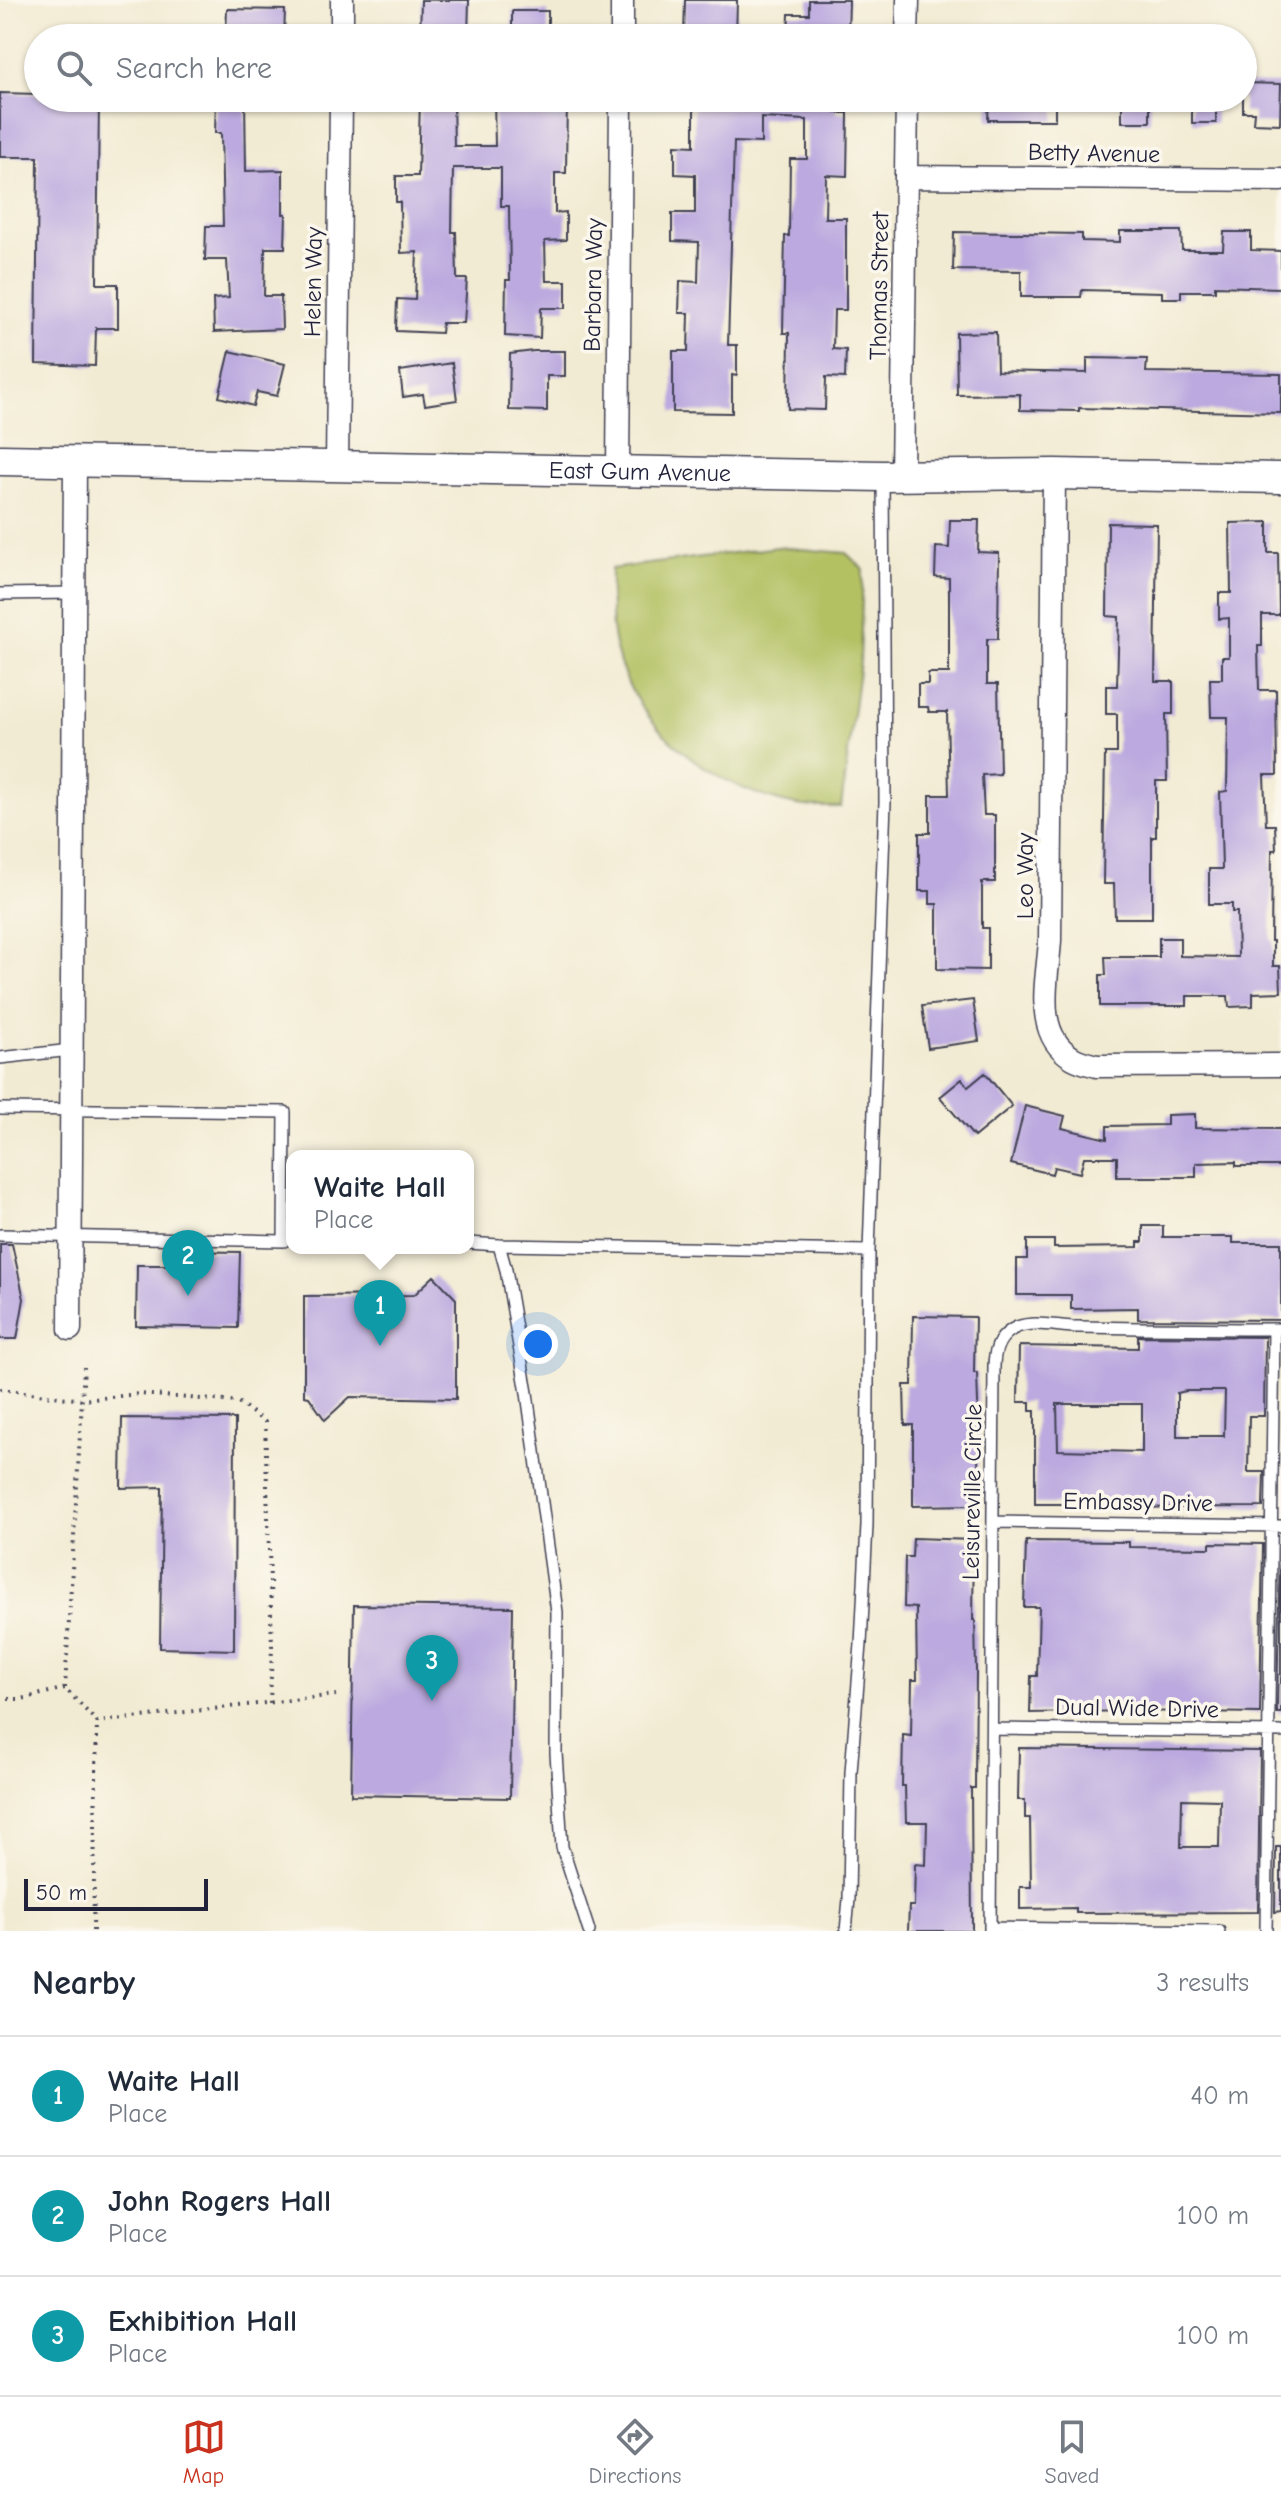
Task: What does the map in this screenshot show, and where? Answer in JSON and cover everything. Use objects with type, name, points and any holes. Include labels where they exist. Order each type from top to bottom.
[{"type":"street","points":[[342,0],[342,24]]},
{"type":"street","points":[[622,0],[622,24]]},
{"type":"street","points":[[907,24],[908,0]]},
{"type":"street","name":"Helen Way","points":[[337,466],[341,112]]},
{"type":"street","name":"Barbara Way","points":[[618,472],[621,112]]},
{"type":"street","name":"Thomas Street","points":[[892,476],[907,177],[907,112]]},
{"type":"street","name":"Betty Avenue","points":[[907,177],[1281,180]]},
{"type":"street","name":"East Gum Avenue","points":[[0,460],[892,476],[1054,474],[1281,478]]},
{"type":"street","points":[[70,1329],[75,460]]},
{"type":"street","name":"Leo Way","points":[[1054,474],[1050,940],[1044,1005],[1049,1030],[1059,1047],[1074,1059],[1097,1066],[1281,1065]]},
{"type":"lane","points":[[846,1931],[851,1772],[867,1525],[869,1251],[885,802],[892,476]]},
{"type":"lane","points":[[0,594],[74,593]]},
{"type":"lane","points":[[0,1058],[71,1050]]},
{"type":"lane","points":[[0,1109],[285,1112],[286,1155]]},
{"type":"lane","points":[[0,1235],[286,1241]]},
{"type":"lane","points":[[474,1243],[869,1251]]},
{"type":"lane","points":[[499,1245],[527,1393],[557,1612],[556,1753],[562,1847],[589,1931]]},
{"type":"lane","name":"Leisureville Circle","points":[[990,1930],[994,1355],[1006,1333],[1026,1324],[1277,1329]]},
{"type":"lane","points":[[1266,1931],[1275,1732],[1277,1329]]},
{"type":"lane","name":"Embassy Drive","points":[[994,1522],[1276,1526]]},
{"type":"lane","name":"Dual Wide Drive","points":[[992,1729],[1275,1732]]},
{"type":"lane","points":[[990,1930],[1219,1931]]},
{"type":"path","points":[[84,1367],[65,1688],[97,1722],[93,1931]]},
{"type":"path","points":[[0,1389],[83,1400],[139,1394],[238,1402],[265,1422],[272,1646],[270,1703]]},
{"type":"path","points":[[0,1699],[22,1699],[65,1688]]},
{"type":"path","points":[[97,1722],[336,1695]]},
{"type":"green space","points":[[778,547],[846,553],[863,569],[860,662],[841,807],[804,806],[763,796],[707,769],[659,729],[626,678],[616,649],[611,619],[611,569]]},
{"type":"building","points":[[421,0],[469,0],[468,24],[420,24]]},
{"type":"building","points":[[685,0],[737,0],[736,24],[684,24]]},
{"type":"building","points":[[809,0],[849,0],[848,24],[789,24],[789,14],[809,14]]},
{"type":"building","points":[[227,9],[285,10],[284,24],[226,24]]},
{"type":"building","points":[[512,11],[548,11],[548,24],[512,24]]},
{"type":"building","points":[[1257,83],[1281,84],[1280,124],[1253,123],[1254,112],[1257,112]]},
{"type":"building","points":[[0,93],[24,94],[24,112],[99,112],[97,284],[118,284],[118,328],[96,328],[95,366],[36,364],[38,157],[0,157]]},
{"type":"building","points":[[216,112],[245,112],[246,171],[283,170],[285,248],[265,248],[264,296],[281,296],[282,329],[214,332],[213,299],[229,298],[227,260],[205,260],[206,226],[223,226],[221,133],[215,133]]},
{"type":"building","points":[[420,112],[453,112],[454,146],[495,146],[494,112],[567,112],[566,173],[555,173],[555,213],[566,212],[566,240],[545,241],[546,281],[566,281],[566,308],[541,308],[540,338],[505,336],[506,280],[510,280],[509,206],[501,206],[501,168],[453,168],[452,232],[456,232],[457,279],[467,279],[464,323],[442,323],[441,333],[396,331],[397,299],[415,300],[417,252],[401,253],[396,176],[418,176]]},
{"type":"building","points":[[694,112],[848,113],[847,176],[826,175],[825,218],[846,218],[846,310],[834,310],[833,349],[846,350],[845,378],[826,377],[825,410],[788,409],[789,333],[783,333],[790,159],[807,159],[807,120],[761,118],[761,143],[734,142],[728,345],[737,345],[737,376],[732,375],[732,413],[673,412],[673,351],[688,351],[689,313],[679,313],[680,281],[698,282],[699,242],[672,241],[672,213],[695,213],[695,175],[675,174],[675,145],[694,146]]},
{"type":"building","points":[[988,112],[1055,112],[1055,120],[988,120]]},
{"type":"building","points":[[1122,112],[1150,112],[1150,122],[1122,122]]},
{"type":"building","points":[[1192,112],[1216,112],[1216,123],[1192,123]]},
{"type":"building","points":[[1120,231],[1181,231],[1182,250],[1223,250],[1224,232],[1251,232],[1251,250],[1281,251],[1281,288],[1215,286],[1215,291],[1181,291],[1181,298],[1162,298],[1162,292],[1082,290],[1081,297],[1021,297],[1021,271],[953,270],[954,232],[1082,234],[1082,241],[1120,242]]},
{"type":"building","points":[[996,332],[997,371],[1087,373],[1087,358],[1147,359],[1146,372],[1281,374],[1281,413],[1079,408],[1079,411],[1020,410],[1020,394],[957,395],[956,333]]},
{"type":"building","points":[[230,351],[285,364],[277,396],[257,392],[253,406],[219,397]]},
{"type":"building","points":[[565,351],[565,376],[547,376],[547,411],[509,410],[510,354]]},
{"type":"building","points":[[452,363],[457,400],[425,405],[423,394],[403,397],[400,371]]},
{"type":"building","points":[[950,520],[979,520],[978,552],[999,553],[998,639],[987,639],[987,684],[998,684],[1000,774],[982,775],[984,815],[995,815],[995,882],[982,882],[982,928],[988,928],[988,970],[937,969],[937,904],[930,904],[930,891],[919,891],[919,833],[930,833],[930,795],[949,795],[947,712],[929,712],[928,707],[918,707],[918,684],[928,684],[928,673],[949,673],[949,578],[935,577],[936,547],[949,548]]},
{"type":"building","points":[[1268,522],[1268,553],[1278,553],[1279,615],[1262,615],[1262,646],[1258,646],[1259,690],[1276,690],[1277,775],[1264,775],[1266,825],[1275,825],[1271,941],[1273,966],[1280,966],[1281,992],[1253,993],[1253,1006],[1229,1007],[1228,996],[1187,996],[1187,1006],[1100,1006],[1100,975],[1106,975],[1105,957],[1159,957],[1159,938],[1180,938],[1180,956],[1238,957],[1237,912],[1232,912],[1232,904],[1209,904],[1209,869],[1222,869],[1220,792],[1227,791],[1228,717],[1211,717],[1210,679],[1222,679],[1222,657],[1229,657],[1229,618],[1219,619],[1219,593],[1231,593],[1230,523]]},
{"type":"building","points":[[1108,523],[1157,524],[1155,681],[1173,681],[1173,714],[1166,714],[1167,781],[1156,781],[1152,918],[1115,918],[1114,884],[1103,884],[1105,753],[1117,753],[1117,714],[1106,714],[1106,686],[1117,686],[1119,617],[1107,616]]},
{"type":"building","points":[[973,1000],[979,1041],[928,1048],[922,1006]]},
{"type":"building","points":[[985,1073],[1012,1106],[974,1137],[940,1097],[962,1079],[968,1087]]},
{"type":"building","points":[[1025,1106],[1065,1116],[1062,1128],[1107,1139],[1107,1126],[1167,1125],[1167,1115],[1195,1114],[1195,1128],[1281,1129],[1281,1166],[1236,1166],[1236,1162],[1196,1163],[1196,1177],[1117,1177],[1117,1157],[1084,1157],[1080,1173],[1054,1167],[1052,1174],[1011,1164]]},
{"type":"building","points":[[1143,1226],[1163,1226],[1163,1237],[1233,1237],[1233,1243],[1281,1243],[1281,1320],[1138,1319],[1138,1308],[1071,1309],[1071,1295],[1017,1295],[1017,1259],[1027,1259],[1027,1240],[1054,1240],[1054,1248],[1138,1247],[1138,1242],[1143,1242]]},
{"type":"building","points":[[0,1244],[12,1244],[24,1299],[17,1339],[0,1339]]},
{"type":"building","points":[[176,1251],[240,1252],[238,1328],[136,1326],[137,1265],[176,1265]]},
{"type":"building","points":[[434,1276],[456,1299],[456,1399],[350,1397],[325,1420],[309,1397],[304,1396],[304,1296],[414,1295]]},
{"type":"building","points":[[913,1316],[975,1317],[974,1373],[977,1373],[979,1434],[977,1505],[913,1506],[913,1425],[905,1425],[904,1385],[912,1385]]},
{"type":"building","points":[[1138,1336],[1265,1337],[1264,1416],[1249,1416],[1248,1472],[1264,1472],[1263,1507],[1076,1508],[1076,1504],[1035,1504],[1035,1411],[1030,1411],[1030,1402],[1018,1402],[1019,1346],[1138,1348]],"holes":[[[1225,1391],[1224,1436],[1177,1436],[1177,1393]],[[1057,1404],[1142,1404],[1142,1452],[1058,1450]]]},
{"type":"building","points":[[122,1418],[235,1419],[234,1650],[160,1648],[162,1487],[121,1488]]},
{"type":"building","points":[[913,1538],[974,1540],[976,1670],[975,1788],[971,1788],[972,1931],[908,1931],[909,1906],[914,1906],[915,1864],[926,1865],[927,1822],[906,1822],[905,1786],[902,1786],[903,1735],[911,1736],[912,1680],[917,1680],[916,1608],[904,1607],[905,1557],[912,1557]]},
{"type":"building","points":[[1026,1541],[1129,1542],[1129,1547],[1210,1548],[1210,1543],[1263,1544],[1260,1713],[1030,1713],[1031,1676],[1037,1676],[1039,1607],[1024,1607]]},
{"type":"building","points":[[1280,1545],[1281,1713],[1277,1713]]},
{"type":"building","points":[[354,1605],[513,1607],[510,1798],[351,1795]]},
{"type":"building","points":[[1019,1748],[1260,1751],[1258,1912],[1076,1913],[1076,1908],[1020,1909],[1020,1887],[1031,1887],[1030,1818],[1025,1818],[1025,1800],[1018,1800]],"holes":[[[1182,1799],[1220,1800],[1219,1847],[1181,1847]]]},
{"type":"building","points":[[1276,1847],[1281,1847],[1281,1911],[1275,1912]]},
{"type":"place","name":"John Rogers Hall","points":[[188,1296]]},
{"type":"place","name":"Waite Hall","points":[[380,1346]]},
{"type":"place","name":"Exhibition Hall","points":[[432,1701]]}]
